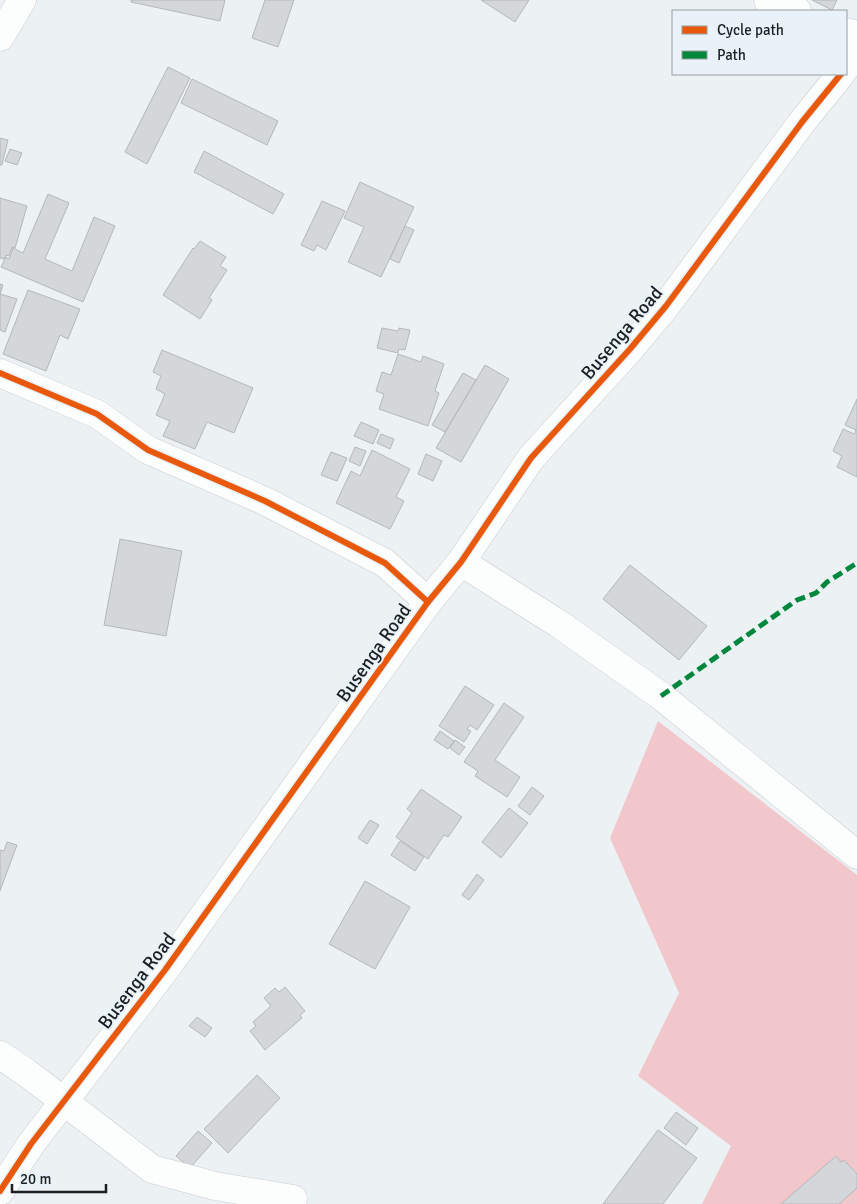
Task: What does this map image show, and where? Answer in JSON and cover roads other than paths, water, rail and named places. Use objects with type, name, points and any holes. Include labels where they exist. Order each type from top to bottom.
[{"type":"street","points":[[0,37],[14,17],[22,0]]},
{"type":"street","points":[[768,0],[794,10]]},
{"type":"street","points":[[847,66],[857,51]]},
{"type":"street","name":"Busenga Road","points":[[0,1191],[31,1144],[165,970],[428,602],[461,562],[531,458],[630,349],[666,306],[802,122],[840,75]]},
{"type":"street","points":[[0,373],[97,414],[148,450],[265,501],[385,563],[428,602]]},
{"type":"street","points":[[461,562],[559,624],[661,696],[857,855]]},
{"type":"street","points":[[0,1055],[27,1073],[152,1169],[215,1186],[293,1199]]}]
